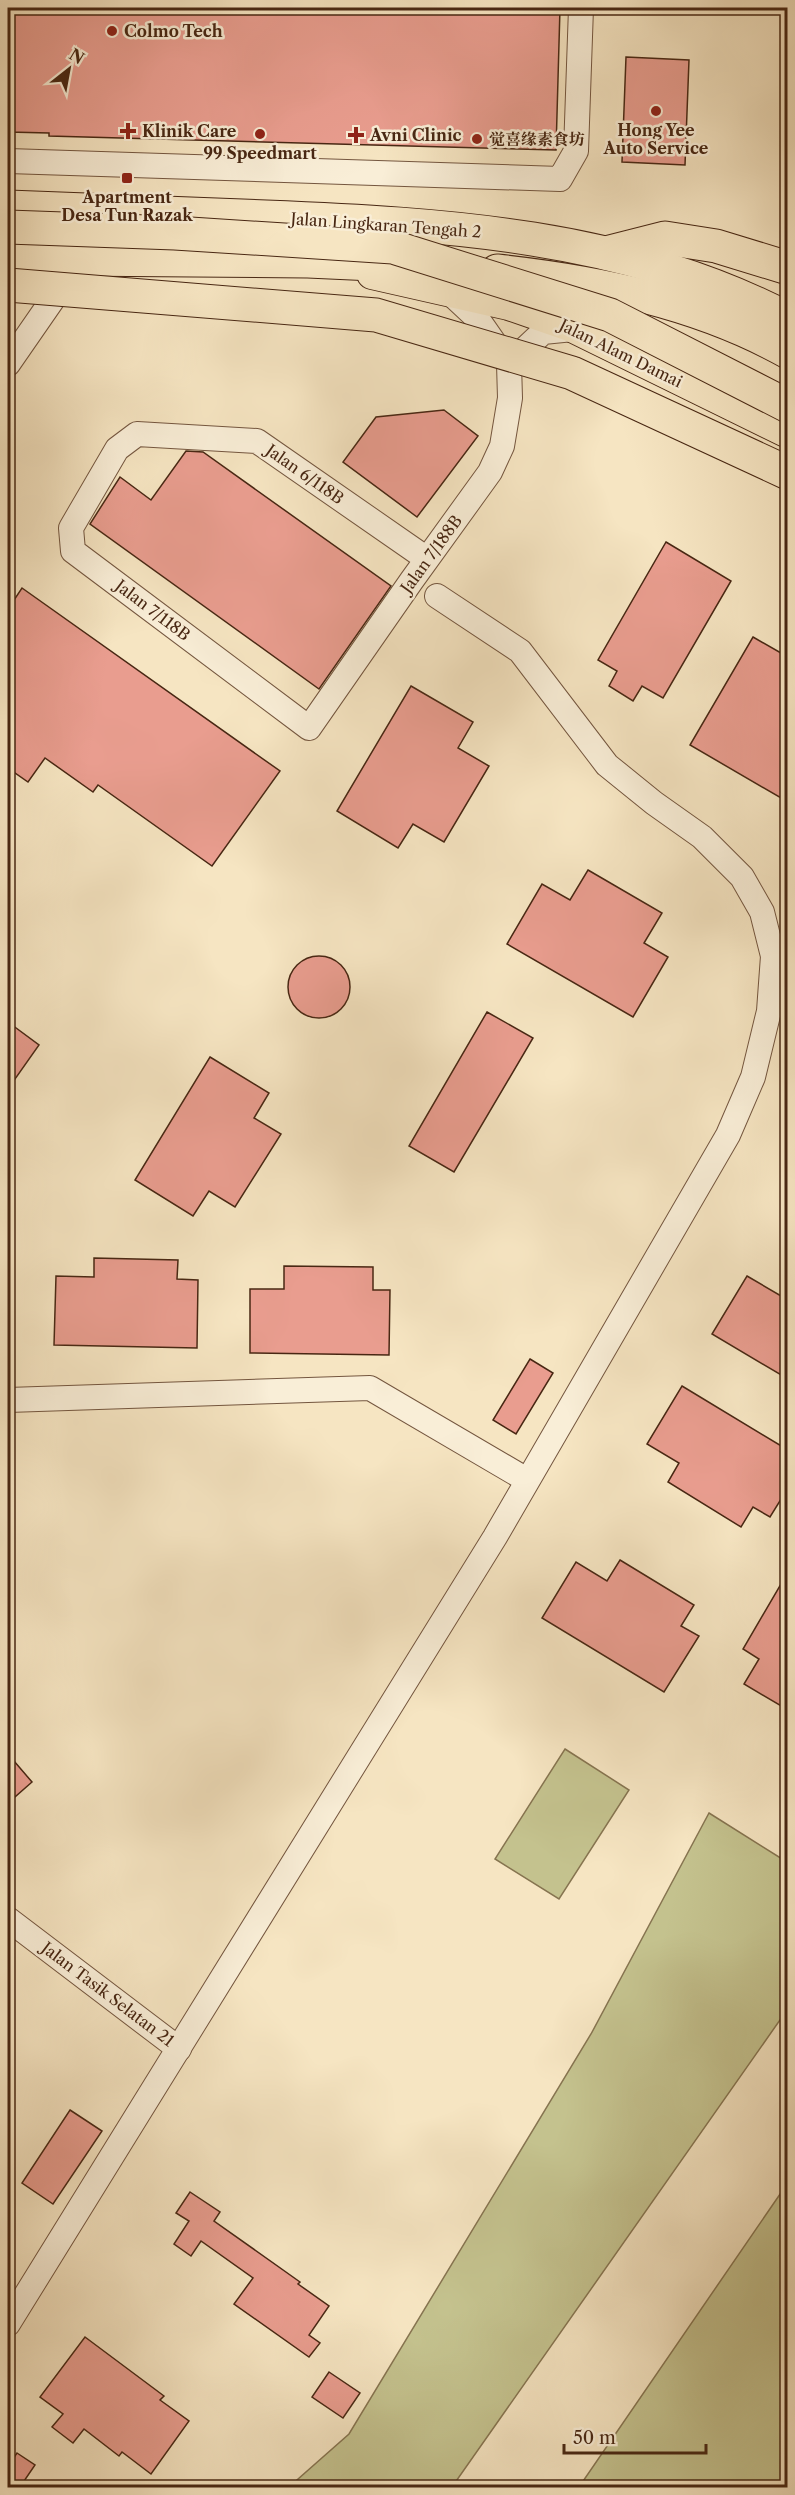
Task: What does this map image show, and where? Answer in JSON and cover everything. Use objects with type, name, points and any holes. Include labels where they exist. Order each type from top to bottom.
[{"type":"highway","name":"Jalan Lingkaran Tengah 2","points":[[8,207],[403,223],[500,234],[605,253],[695,279],[768,319],[788,352]]},
{"type":"highway","points":[[8,227],[175,233],[393,248],[610,315],[788,406]]},
{"type":"highway","points":[[605,253],[665,238],[716,246],[788,268]]},
{"type":"highway","name":"Jalan Lingkaran Tengah 2","points":[[8,255],[67,259],[308,261],[493,270],[585,283],[653,298],[699,312],[768,319]]},
{"type":"highway","points":[[8,285],[376,315],[572,373],[788,473]]},
{"type":"main road","name":"Jalan Alam Damai","points":[[308,261],[509,305],[575,328],[788,433]]},
{"type":"street","points":[[8,161],[560,179],[576,151],[580,8]]},
{"type":"street","points":[[8,364],[52,299],[67,259]]},
{"type":"street","points":[[447,290],[477,318],[509,364],[543,332],[575,328]]},
{"type":"street","name":"Jalan 7/188B","points":[[309,728],[490,472],[502,446],[510,398],[509,364]]},
{"type":"street","name":"Jalan 6/118B","points":[[108,464],[117,449],[137,434],[257,441],[427,559]]},
{"type":"street","name":"Jalan 7/118B","points":[[108,464],[72,528],[73,551],[309,728]]},
{"type":"street","points":[[8,2324],[495,1537],[728,1135],[753,1077],[769,1011],[774,956],[762,912],[742,877],[702,837],[607,765],[520,651],[436,596]]},
{"type":"street","points":[[8,1401],[370,1388],[527,1480]]},
{"type":"street","name":"Jalan Tasik Selatan 21","points":[[8,1919],[179,2049]]},
{"type":"shaded area","points":[[565,1749],[629,1790],[559,1899],[495,1859]]},
{"type":"shaded area","points":[[709,1813],[787,1862],[787,2010],[452,2487],[289,2487],[349,2434],[591,2034]]},
{"type":"shaded area","points":[[787,2184],[787,2487],[579,2487]]},
{"type":"building","points":[[8,8],[560,8],[556,150],[49,136],[49,133],[8,132]]},
{"type":"building","name":"Hong Yee Auto Service","points":[[626,57],[689,60],[685,165],[622,162]]},
{"type":"building","points":[[444,410],[478,436],[417,517],[343,462],[376,417]]},
{"type":"building","points":[[186,451],[203,452],[391,586],[319,689],[90,524],[120,477],[151,500]]},
{"type":"building","points":[[666,542],[731,581],[663,698],[642,686],[633,701],[609,686],[617,671],[598,660]]},
{"type":"building","points":[[22,588],[280,771],[212,866],[98,785],[93,792],[45,758],[28,782],[8,768],[8,609]]},
{"type":"building","points":[[753,637],[788,657],[788,802],[690,745]]},
{"type":"building","points":[[411,686],[473,722],[458,748],[489,766],[444,842],[413,824],[398,848],[337,811]]},
{"type":"building","points":[[588,870],[662,913],[644,943],[668,957],[633,1017],[507,944],[542,884],[570,900]]},
{"type":"building","points":[[313,956],[325,956],[341,965],[348,975],[350,987],[348,999],[341,1009],[325,1018],[313,1018],[302,1013],[293,1004],[288,993],[288,981],[293,970],[302,961]]},
{"type":"building","points":[[487,1012],[533,1038],[454,1172],[409,1146]]},
{"type":"building","points":[[8,1022],[39,1045],[8,1089]]},
{"type":"building","points":[[210,1057],[269,1093],[254,1118],[281,1134],[235,1207],[209,1191],[193,1216],[135,1180]]},
{"type":"building","points":[[94,1258],[178,1260],[177,1279],[198,1280],[197,1348],[54,1345],[56,1276],[94,1277]]},
{"type":"building","points":[[284,1266],[373,1267],[373,1290],[390,1290],[389,1355],[250,1353],[250,1289],[284,1289]]},
{"type":"building","points":[[747,1276],[788,1300],[788,1379],[712,1334]]},
{"type":"building","points":[[530,1359],[553,1373],[516,1434],[493,1420]]},
{"type":"building","points":[[682,1386],[788,1450],[788,1488],[770,1517],[753,1507],[741,1527],[668,1482],[679,1463],[647,1444]]},
{"type":"building","points":[[620,1560],[694,1605],[681,1626],[699,1636],[664,1692],[542,1618],[576,1562],[607,1581]]},
{"type":"building","points":[[788,1572],[788,1710],[744,1684],[759,1659],[743,1649]]},
{"type":"building","points":[[8,1754],[32,1782],[8,1803]]},
{"type":"building","points":[[70,2110],[102,2131],[53,2204],[22,2183]]},
{"type":"building","points":[[190,2192],[220,2212],[214,2221],[300,2282],[298,2284],[329,2306],[309,2335],[320,2343],[309,2357],[234,2304],[253,2278],[201,2241],[191,2256],[174,2244],[189,2221],[176,2213]]},
{"type":"building","points":[[85,2337],[164,2396],[160,2400],[189,2421],[151,2474],[122,2452],[119,2456],[84,2429],[73,2443],[52,2427],[63,2414],[40,2397]]},
{"type":"building","points":[[329,2372],[360,2393],[343,2418],[312,2397]]},
{"type":"building","points":[[17,2453],[35,2465],[20,2487],[8,2487],[8,2466]]},
{"type":"place","name":"Colmo Tech","points":[[112,31]]},
{"type":"place","name":"Hong Yee Auto Service","points":[[656,111]]},
{"type":"place","name":"Klinik Care","points":[[128,131]]},
{"type":"place","name":"99 Speedmart","points":[[260,134]]},
{"type":"place","name":"Avni Clinic","points":[[356,135]]},
{"type":"place","name":"觉喜缘素食坊","points":[[477,139]]},
{"type":"place","name":"Apartment Desa Tun Razak","points":[[127,178]]}]
